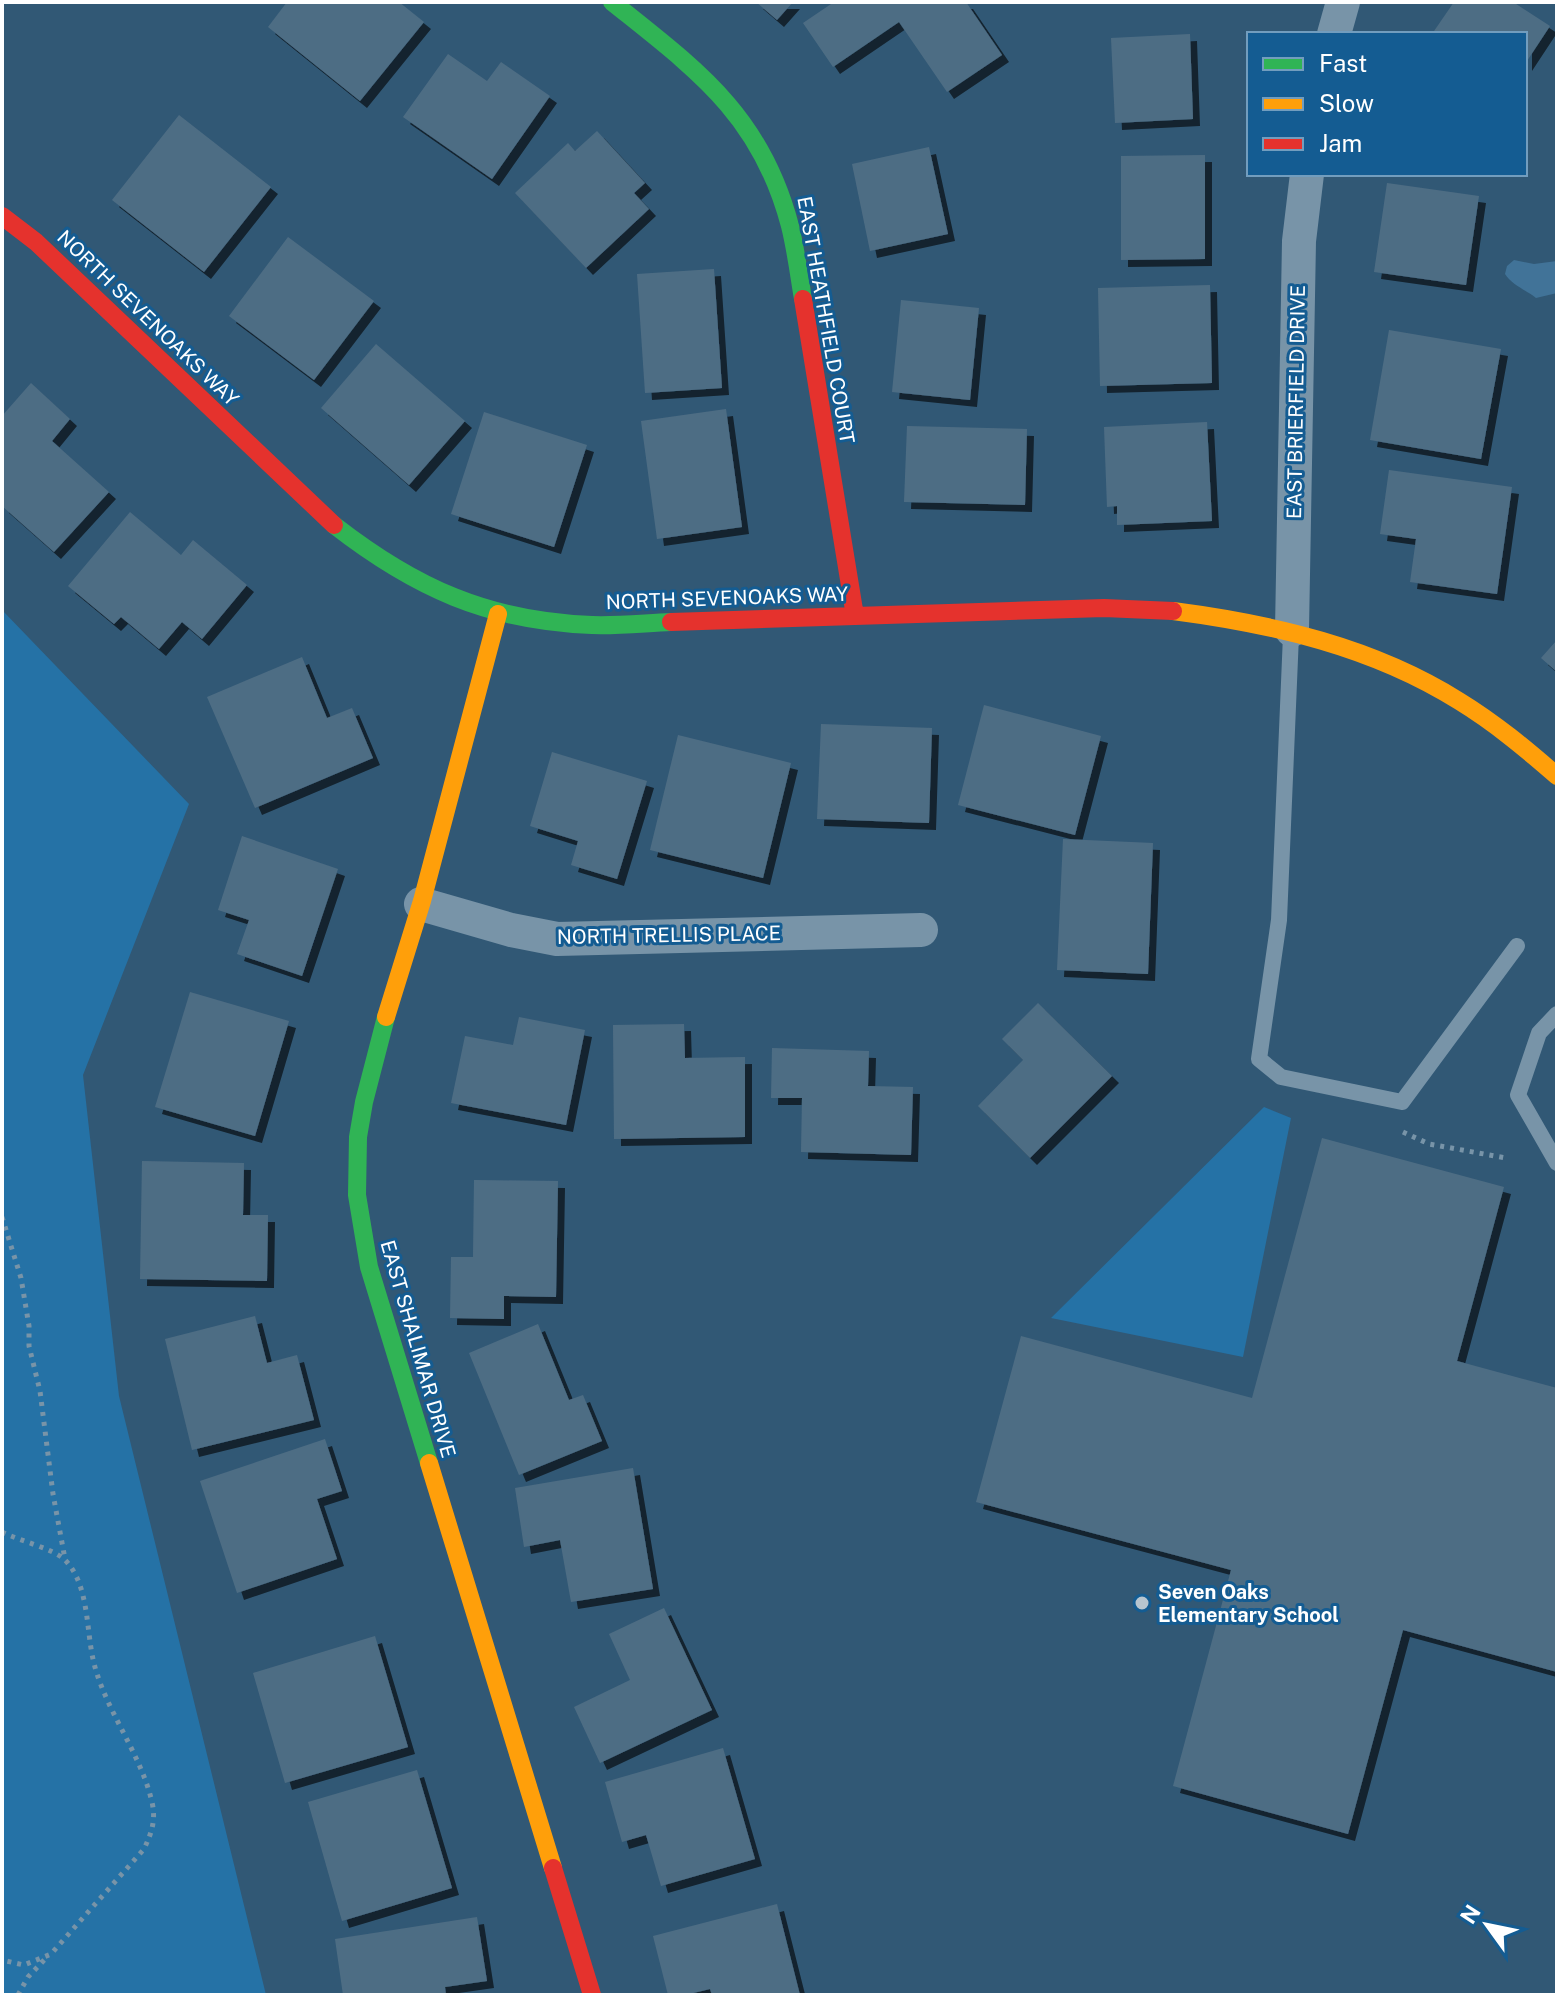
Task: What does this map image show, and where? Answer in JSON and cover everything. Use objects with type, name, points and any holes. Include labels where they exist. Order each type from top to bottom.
[{"type":"street","name":"EAST HEATHFIELD COURT","points":[[612,2],[696,70],[730,105],[757,142],[778,185],[791,229],[855,616]]},
{"type":"street","points":[[1335,32],[1343,2]]},
{"type":"street","name":"EAST BRIERFIELD DRIVE","points":[[1292,630],[1299,241],[1307,176]]},
{"type":"street","name":"NORTH SEVENOAKS WAY","points":[[2,216],[36,242],[333,524],[370,555],[411,580],[460,603],[533,621],[593,625],[1150,609],[1197,612],[1292,630],[1379,660],[1431,686],[1502,730],[1557,776]]},
{"type":"street","name":"EAST SHALIMAR DRIVE","points":[[498,614],[421,904],[370,1077],[360,1123],[356,1172],[360,1220],[369,1267],[592,1995]]},
{"type":"street","name":"NORTH TRELLIS PLACE","points":[[421,904],[511,930],[557,939],[921,930]]},
{"type":"lane","points":[[1292,630],[1279,920],[1259,1059],[1281,1077],[1402,1102],[1517,946]]},
{"type":"lane","points":[[1557,1014],[1539,1033],[1518,1095],[1557,1163]]},
{"type":"path","points":[[1395,1128],[1429,1144],[1506,1158]]},
{"type":"path","points":[[2,1217],[21,1278],[29,1346],[40,1391],[65,1560],[78,1583],[85,1605],[93,1660],[100,1682],[134,1753],[152,1801],[154,1828],[144,1849],[28,1977],[18,1995]]},
{"type":"path","points":[[2,1532],[49,1550],[65,1560]]},
{"type":"path","points":[[2,1960],[24,1965],[51,1954]]},
{"type":"shaded area","points":[[1514,260],[1534,264],[1557,261],[1557,293],[1536,298],[1515,284],[1505,274],[1507,266]]},
{"type":"shaded area","points":[[2,610],[189,804],[83,1075],[119,1396],[266,1995],[2,1995]]},
{"type":"shaded area","points":[[1264,1107],[1291,1118],[1243,1357],[1051,1318]]},
{"type":"building","points":[[287,2],[399,2],[424,22],[360,101],[268,27]]},
{"type":"building","points":[[756,2],[793,2],[777,20]]},
{"type":"building","points":[[834,2],[966,2],[1002,55],[947,92],[899,22],[833,67],[803,23]]},
{"type":"building","points":[[1454,2],[1513,2],[1550,26],[1527,61],[1527,32],[1433,32]]},
{"type":"building","points":[[1190,34],[1193,119],[1115,123],[1111,38]]},
{"type":"building","points":[[448,54],[487,81],[501,62],[550,96],[492,179],[403,117]]},
{"type":"building","points":[[179,115],[271,187],[204,272],[112,200]]},
{"type":"building","points":[[597,131],[645,183],[634,193],[649,209],[586,268],[515,193],[568,143],[575,151]]},
{"type":"building","points":[[929,147],[948,234],[870,251],[852,164]]},
{"type":"building","points":[[1205,155],[1205,259],[1121,260],[1121,156]]},
{"type":"building","points":[[1387,183],[1479,196],[1466,285],[1374,272]]},
{"type":"building","points":[[288,237],[374,301],[314,380],[229,316]]},
{"type":"building","points":[[714,269],[722,388],[645,393],[637,274]]},
{"type":"building","points":[[1210,285],[1212,383],[1100,386],[1098,288]]},
{"type":"building","points":[[901,300],[979,308],[970,400],[892,392]]},
{"type":"building","points":[[1389,330],[1501,349],[1481,459],[1370,440]]},
{"type":"building","points":[[376,344],[465,421],[409,485],[321,408]]},
{"type":"building","points":[[31,383],[70,419],[52,441],[109,492],[54,552],[2,506],[2,416]]},
{"type":"building","points":[[726,409],[742,527],[657,539],[641,421]]},
{"type":"building","points":[[484,412],[587,445],[554,547],[451,514]]},
{"type":"building","points":[[1207,422],[1212,521],[1117,525],[1117,506],[1107,507],[1104,427]]},
{"type":"building","points":[[907,426],[1027,429],[1025,505],[904,502]]},
{"type":"building","points":[[1389,470],[1512,487],[1497,594],[1410,582],[1416,539],[1380,534]]},
{"type":"building","points":[[130,512],[181,555],[193,540],[247,585],[202,639],[182,622],[159,649],[121,617],[114,624],[68,586]]},
{"type":"building","points":[[1557,640],[1557,672],[1541,658]]},
{"type":"building","points":[[302,657],[327,718],[352,708],[373,758],[255,808],[207,697]]},
{"type":"building","points":[[984,705],[1101,736],[1075,835],[958,805]]},
{"type":"building","points":[[821,724],[932,728],[929,823],[817,819]]},
{"type":"building","points":[[678,735],[791,763],[763,878],[650,850]]},
{"type":"building","points":[[552,752],[647,781],[617,879],[571,865],[578,841],[530,826]]},
{"type":"building","points":[[242,836],[338,869],[302,976],[237,954],[249,920],[218,910]]},
{"type":"building","points":[[1063,839],[1153,843],[1148,974],[1057,970]]},
{"type":"building","points":[[190,992],[289,1021],[255,1136],[155,1107]]},
{"type":"building","points":[[1038,1003],[1112,1076],[1030,1158],[978,1106],[1023,1060],[1002,1039]]},
{"type":"building","points":[[519,1017],[585,1030],[566,1125],[451,1103],[465,1036],[513,1045]]},
{"type":"building","points":[[684,1024],[685,1058],[745,1057],[745,1137],[614,1139],[613,1025]]},
{"type":"building","points":[[772,1048],[869,1051],[868,1086],[913,1087],[911,1155],[801,1152],[802,1098],[771,1098]]},
{"type":"building","points":[[1322,1138],[1504,1187],[1457,1361],[1557,1388],[1557,1672],[1403,1630],[1348,1834],[1173,1786],[1231,1570],[976,1502],[1021,1336],[1252,1398]]},
{"type":"building","points":[[142,1161],[244,1163],[243,1215],[268,1215],[267,1281],[140,1279]]},
{"type":"building","points":[[474,1180],[558,1181],[556,1297],[504,1296],[504,1319],[450,1318],[451,1257],[473,1257]]},
{"type":"building","points":[[255,1316],[267,1363],[297,1355],[314,1420],[192,1450],[165,1339]]},
{"type":"building","points":[[538,1324],[569,1400],[583,1395],[602,1441],[519,1475],[469,1353]]},
{"type":"building","points":[[325,1439],[342,1491],[317,1499],[337,1559],[237,1593],[200,1481]]},
{"type":"building","points":[[633,1468],[653,1589],[571,1602],[560,1540],[524,1547],[515,1488]]},
{"type":"building","points":[[664,1608],[712,1710],[600,1763],[574,1707],[630,1680],[609,1634]]},
{"type":"building","points":[[375,1636],[408,1747],[285,1783],[253,1673]]},
{"type":"building","points":[[723,1748],[755,1859],[661,1886],[646,1835],[622,1842],[605,1782]]},
{"type":"building","points":[[417,1770],[452,1888],[342,1921],[308,1802]]},
{"type":"building","points":[[777,1904],[800,1995],[712,1995],[710,1989],[685,1995],[668,1995],[653,1936]]},
{"type":"building","points":[[477,1917],[487,1981],[445,1987],[446,1995],[343,1995],[335,1939]]},
{"type":"traffic: fast","points":[[612,2],[698,73],[743,124],[778,187],[790,226],[803,299]]},
{"type":"traffic: fast","points":[[334,525],[394,567],[454,597],[486,608],[519,617],[592,625],[671,622]]},
{"type":"traffic: fast","points":[[386,1017],[358,1137],[357,1195],[369,1267],[429,1463]]},
{"type":"traffic: slow","points":[[1173,611],[1285,631],[1357,652],[1392,666],[1472,709],[1557,776]]},
{"type":"traffic: slow","points":[[386,1017],[422,901],[498,614]]},
{"type":"traffic: slow","points":[[429,1463],[553,1868]]},
{"type":"traffic: jam","points":[[2,216],[36,242],[334,525]]},
{"type":"traffic: jam","points":[[803,299],[855,616]]},
{"type":"traffic: jam","points":[[671,622],[1104,608],[1173,611]]},
{"type":"traffic: jam","points":[[553,1868],[592,1995]]},
{"type":"place","name":"Seven Oaks Elementary School","points":[[1142,1603]]}]
